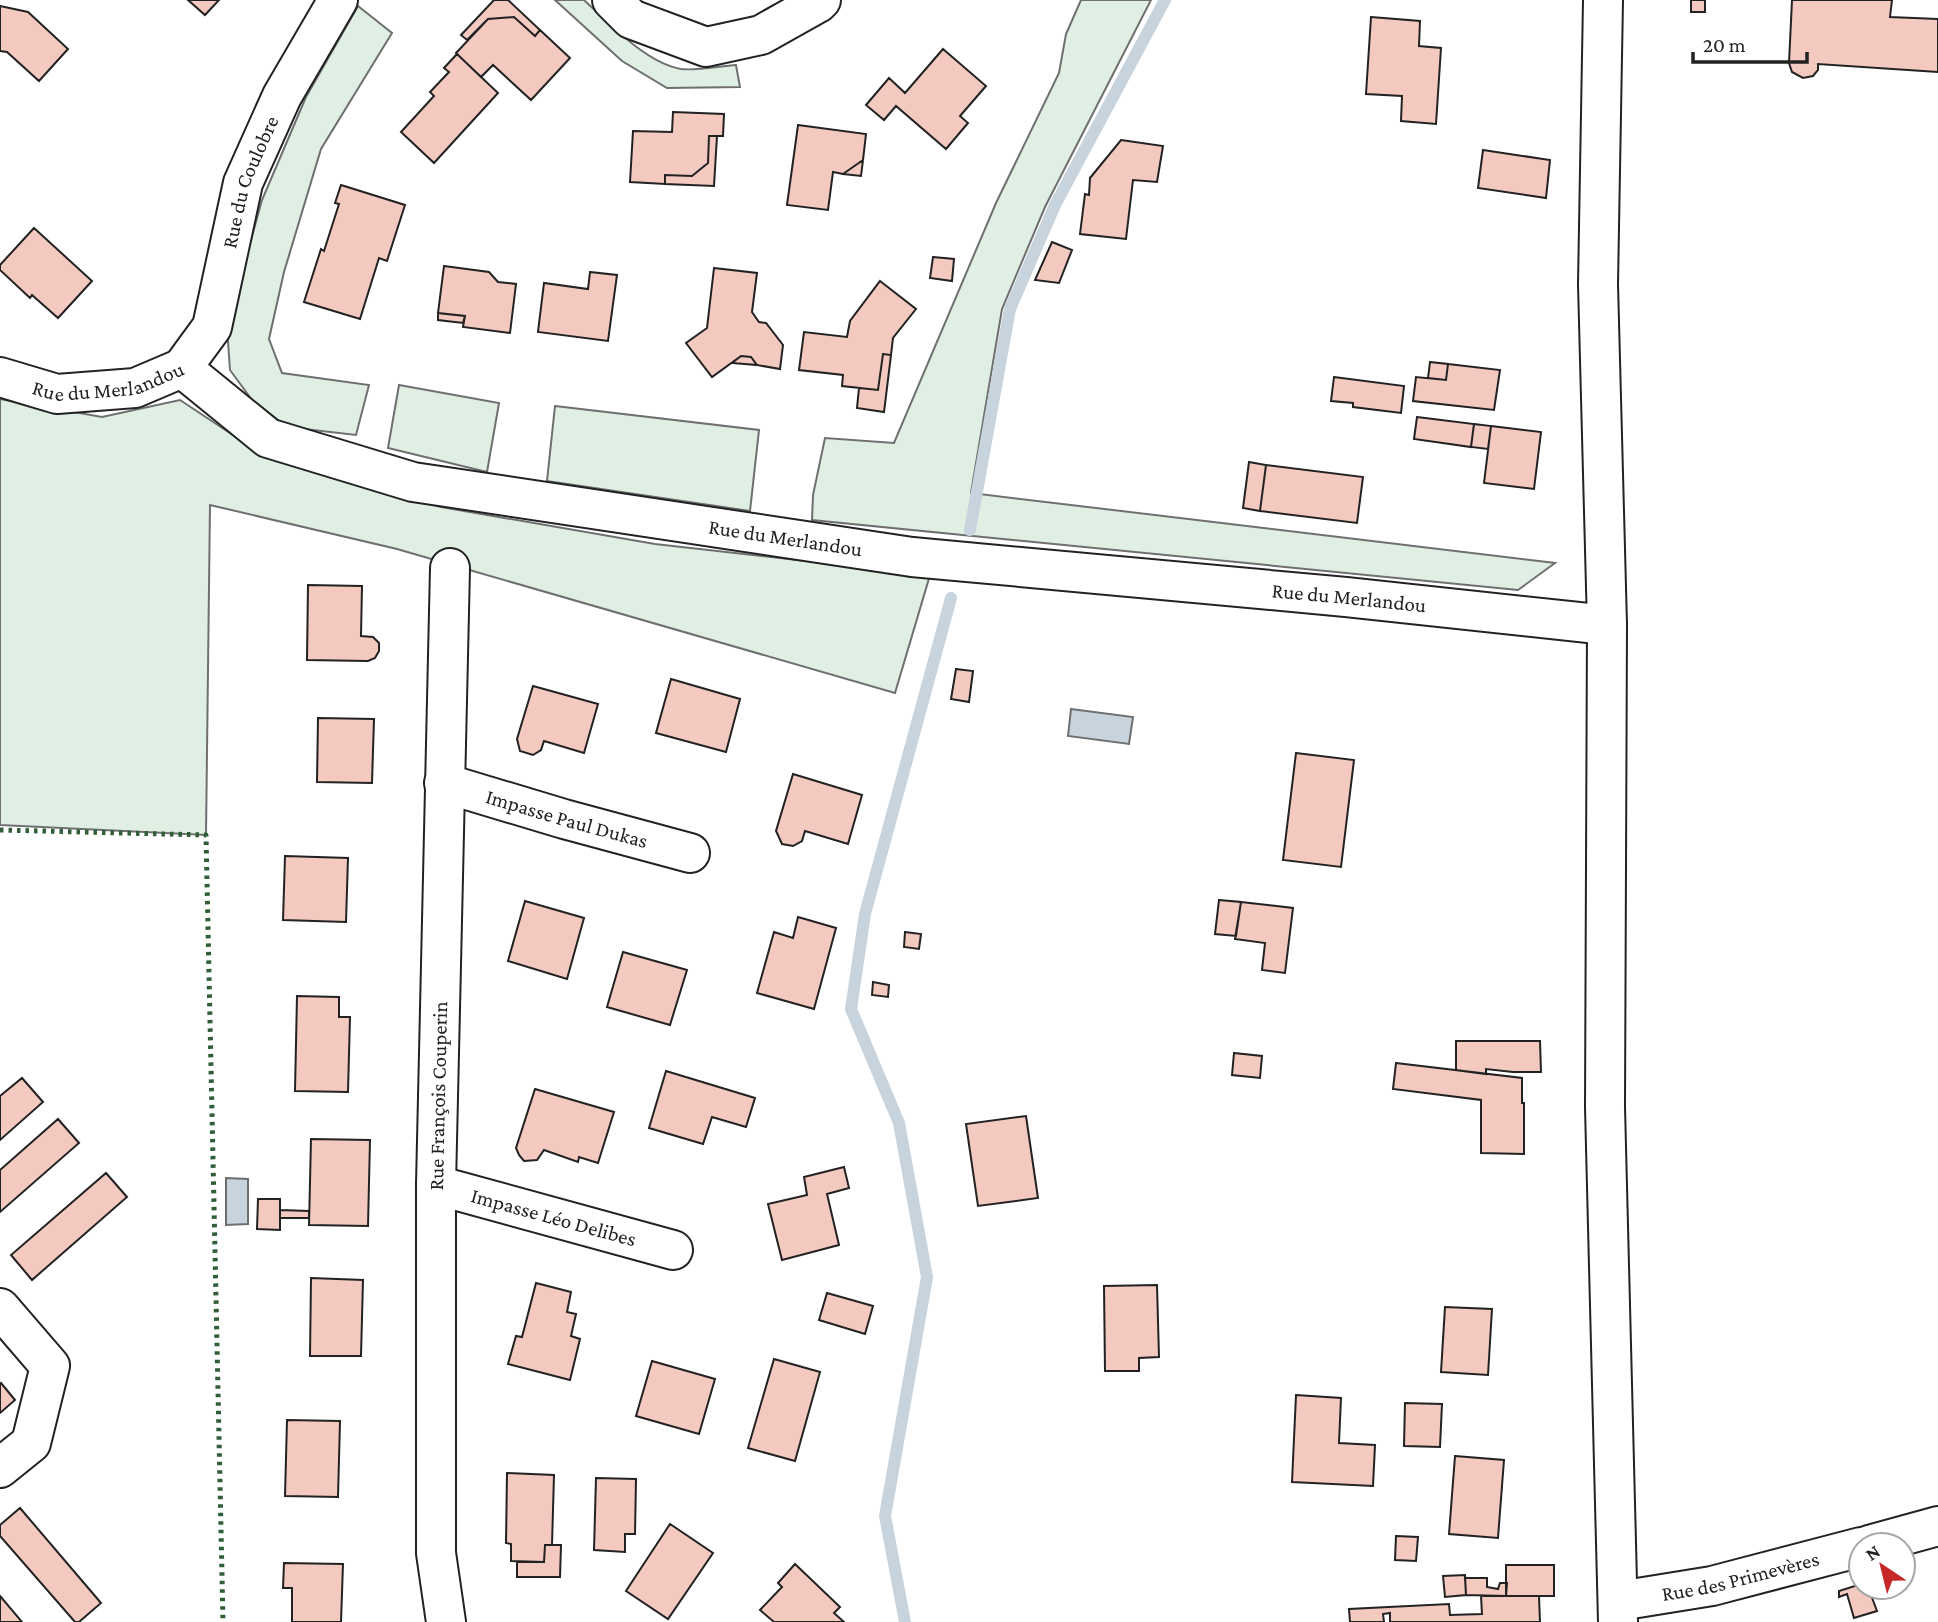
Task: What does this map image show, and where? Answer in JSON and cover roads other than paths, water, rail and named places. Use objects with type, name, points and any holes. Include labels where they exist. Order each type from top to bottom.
[{"type":"street","name":"Rue du Coulobre","points":[[182,368],[212,327],[243,183],[282,96],[338,0]]},
{"type":"street","points":[[612,0],[631,19],[706,47],[761,35],[821,0]]},
{"type":"street","points":[[1603,0],[1598,284],[1607,625],[1605,1107],[1618,1612]]},
{"type":"street","name":"Rue du Merlandou","points":[[0,377],[57,394],[135,388],[182,368],[268,438],[413,482],[912,556],[1607,625]]},
{"type":"street","name":"Rue François Couperin","points":[[446,1622],[436,1553],[436,1185],[450,568]]},
{"type":"street","name":"Impasse Paul Dukas","points":[[444,783],[690,853]]},
{"type":"street","name":"Impasse Léo Delibes","points":[[436,1185],[673,1250]]},
{"type":"street","points":[[0,1308],[50,1366],[31,1443],[0,1468]]},
{"type":"street","points":[[1917,1532],[1938,1526]]},
{"type":"street","name":"Rue des Primevères","points":[[1618,1612],[1847,1551]]},
{"type":"waterway","points":[[970,530],[1010,309],[1055,205],[1165,0]]},
{"type":"waterway","points":[[905,1622],[885,1516],[927,1277],[899,1123],[851,1009],[865,914],[951,598]]}]
